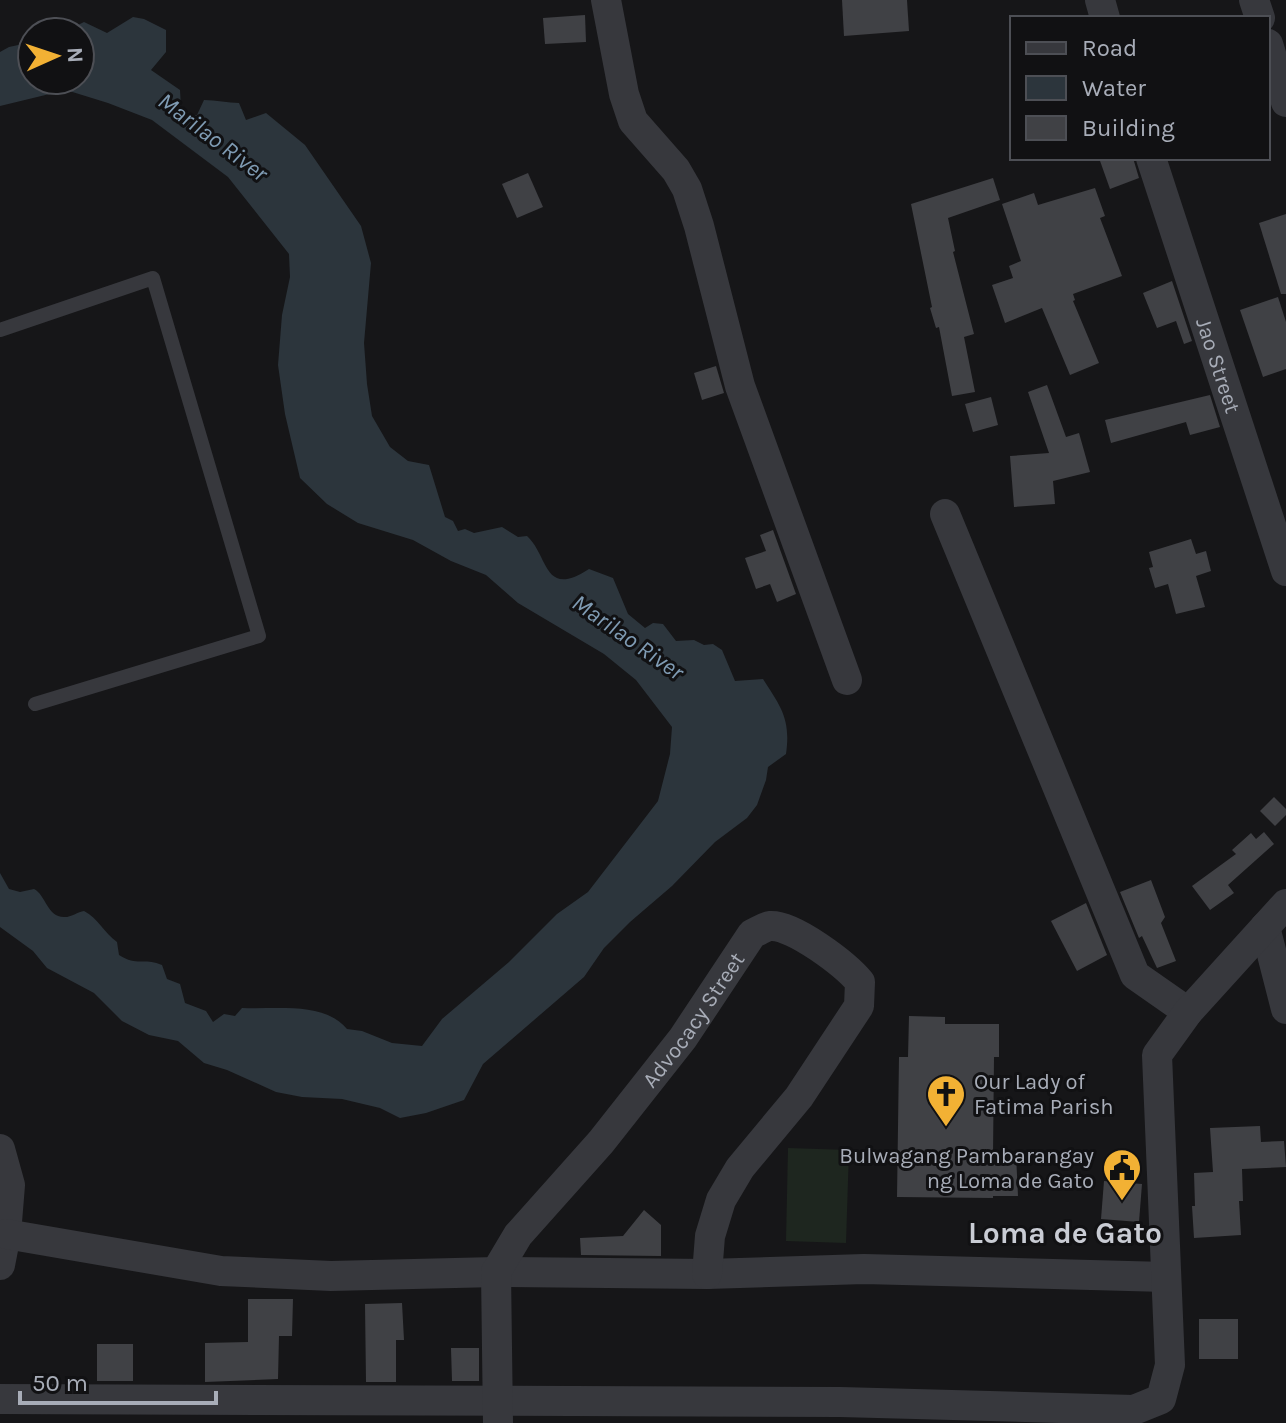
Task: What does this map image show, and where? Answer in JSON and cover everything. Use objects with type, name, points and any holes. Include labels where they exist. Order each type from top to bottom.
[{"type":"street","points":[[606,0],[624,94],[633,121],[676,170],[687,189],[740,386],[847,680]]},
{"type":"street","points":[[1270,50],[1286,102]]},
{"type":"street","name":"Jao Street","points":[[1152,160],[1286,571]]},
{"type":"street","points":[[945,514],[1135,975],[1188,1012]]},
{"type":"street","points":[[0,1399],[498,1413],[840,1402],[1134,1410],[1161,1399],[1170,1365],[1157,1055],[1188,1012],[1286,904]]},
{"type":"street","name":"Advocacy Street","points":[[496,1272],[518,1235],[601,1142],[683,1038],[752,934],[770,926],[788,930],[846,966],[860,982],[859,1006],[799,1097],[740,1168],[721,1200],[710,1236],[707,1274]]},
{"type":"street","points":[[1265,927],[1286,1009]]},
{"type":"street","points":[[0,1149],[10,1185],[0,1265]]},
{"type":"street","points":[[6,1234],[221,1271],[331,1276],[496,1272],[707,1274],[864,1269],[1166,1277]]},
{"type":"street","points":[[496,1272],[498,1413]]},
{"type":"lane","points":[[0,330],[153,278],[259,636],[35,704]]},
{"type":"shaded area","points":[[788,1148],[849,1150],[846,1243],[786,1241]]},
{"type":"water","name":"Marilao River","points":[[133,17],[166,30],[166,52],[151,70],[180,90],[181,108],[197,115],[204,100],[239,103],[246,120],[266,113],[305,145],[361,226],[371,263],[364,343],[372,416],[390,447],[408,461],[429,465],[445,517],[453,521],[458,531],[465,529],[474,533],[502,527],[518,537],[527,536],[555,577],[574,577],[589,569],[613,578],[628,614],[645,628],[653,623],[663,624],[676,641],[694,640],[704,645],[713,644],[722,650],[735,681],[763,679],[786,722],[786,754],[768,767],[757,805],[747,818],[715,842],[672,886],[630,922],[604,948],[584,977],[483,1064],[464,1100],[426,1113],[400,1118],[380,1108],[342,1099],[276,1092],[204,1063],[178,1041],[149,1035],[122,1021],[94,993],[47,968],[33,951],[0,927],[0,873],[9,889],[20,892],[34,889],[58,916],[68,917],[84,911],[89,914],[117,942],[119,955],[162,965],[167,979],[180,984],[185,1003],[206,1011],[213,1022],[224,1014],[235,1016],[242,1008],[298,1009],[326,1014],[347,1029],[362,1031],[392,1043],[422,1046],[442,1019],[509,962],[557,914],[588,892],[658,801],[670,754],[672,727],[636,680],[604,654],[518,603],[486,575],[451,561],[413,540],[358,523],[327,504],[300,478],[285,414],[278,365],[282,315],[290,277],[289,254],[228,177],[152,120],[85,96],[96,96],[96,28],[107,33]]},
{"type":"water","points":[[16,45],[16,96],[41,96],[0,106],[0,52]]},
{"type":"building","points":[[842,0],[907,0],[909,31],[844,36]]},
{"type":"building","points":[[585,15],[586,42],[545,44],[543,18]]},
{"type":"building","points":[[1100,160],[1134,160],[1139,178],[1110,189]]},
{"type":"building","points":[[528,173],[543,207],[517,218],[502,184]]},
{"type":"building","points":[[993,178],[1000,200],[948,218],[953,252],[974,334],[964,337],[975,392],[952,396],[939,327],[936,328],[930,308],[911,204]]},
{"type":"building","points":[[1095,188],[1105,216],[1100,218],[1122,276],[1073,294],[1073,301],[1099,363],[1070,375],[1042,308],[1005,323],[992,285],[1013,278],[1009,266],[1021,261],[1002,204],[1034,193],[1038,205]]},
{"type":"building","points":[[1286,214],[1286,294],[1281,294],[1259,223]]},
{"type":"building","points":[[1172,281],[1192,341],[1184,344],[1176,321],[1157,328],[1143,293]]},
{"type":"building","points":[[1278,297],[1286,322],[1286,369],[1263,377],[1240,310]]},
{"type":"building","points":[[716,366],[724,393],[702,400],[694,373]]},
{"type":"building","points":[[1047,385],[1066,437],[1079,433],[1090,472],[1053,481],[1055,504],[1014,507],[1010,456],[1049,453],[1028,392]]},
{"type":"building","points":[[1210,395],[1220,427],[1190,435],[1186,422],[1111,443],[1105,420]]},
{"type":"building","points":[[991,397],[998,425],[973,432],[965,404]]},
{"type":"building","points":[[773,530],[796,594],[777,602],[770,584],[756,589],[745,558],[766,551],[760,535]]},
{"type":"building","points":[[1191,539],[1196,554],[1206,551],[1211,571],[1196,576],[1205,607],[1176,614],[1168,584],[1155,588],[1149,568],[1153,567],[1149,552]]},
{"type":"building","points":[[1274,797],[1286,809],[1286,815],[1275,826],[1260,811]]},
{"type":"building","points":[[1264,832],[1274,844],[1228,885],[1234,893],[1210,910],[1192,886],[1236,854],[1232,850],[1251,833],[1256,839]]},
{"type":"building","points":[[1151,880],[1165,917],[1161,923],[1176,961],[1157,968],[1142,936],[1139,938],[1120,892]]},
{"type":"building","points":[[1086,903],[1107,955],[1077,971],[1051,921]]},
{"type":"building","name":"Our Lady of Fatima Parish","points":[[909,1016],[945,1017],[945,1024],[999,1024],[999,1057],[994,1057],[993,1155],[1016,1154],[1018,1196],[897,1197],[899,1057],[908,1057]]},
{"type":"building","points":[[1260,1126],[1261,1142],[1284,1141],[1286,1167],[1242,1169],[1243,1201],[1239,1201],[1241,1235],[1194,1238],[1194,1173],[1213,1172],[1210,1128]]},
{"type":"building","name":"Bulwagang Pambarangay ng Loma de Gato","points":[[1104,1181],[1142,1184],[1139,1222],[1101,1219]]},
{"type":"building","points":[[644,1210],[661,1225],[661,1256],[581,1255],[580,1238],[623,1236]]},
{"type":"building","points":[[248,1299],[293,1299],[292,1336],[279,1336],[278,1379],[205,1382],[205,1343],[248,1342]]},
{"type":"building","points":[[402,1303],[404,1340],[396,1340],[396,1382],[366,1382],[365,1304]]},
{"type":"building","points":[[1199,1319],[1238,1319],[1238,1359],[1199,1359]]},
{"type":"building","points":[[97,1344],[133,1344],[133,1381],[97,1381]]},
{"type":"building","points":[[451,1348],[479,1348],[479,1381],[452,1381]]},
{"type":"place","name":"Our Lady of Fatima Parish","points":[[946,1128]]},
{"type":"place","name":"Bulwagang Pambarangay ng Loma de Gato","points":[[1122,1202]]},
{"type":"district","name":"Loma de Gato","points":[[1065,1233]]}]
